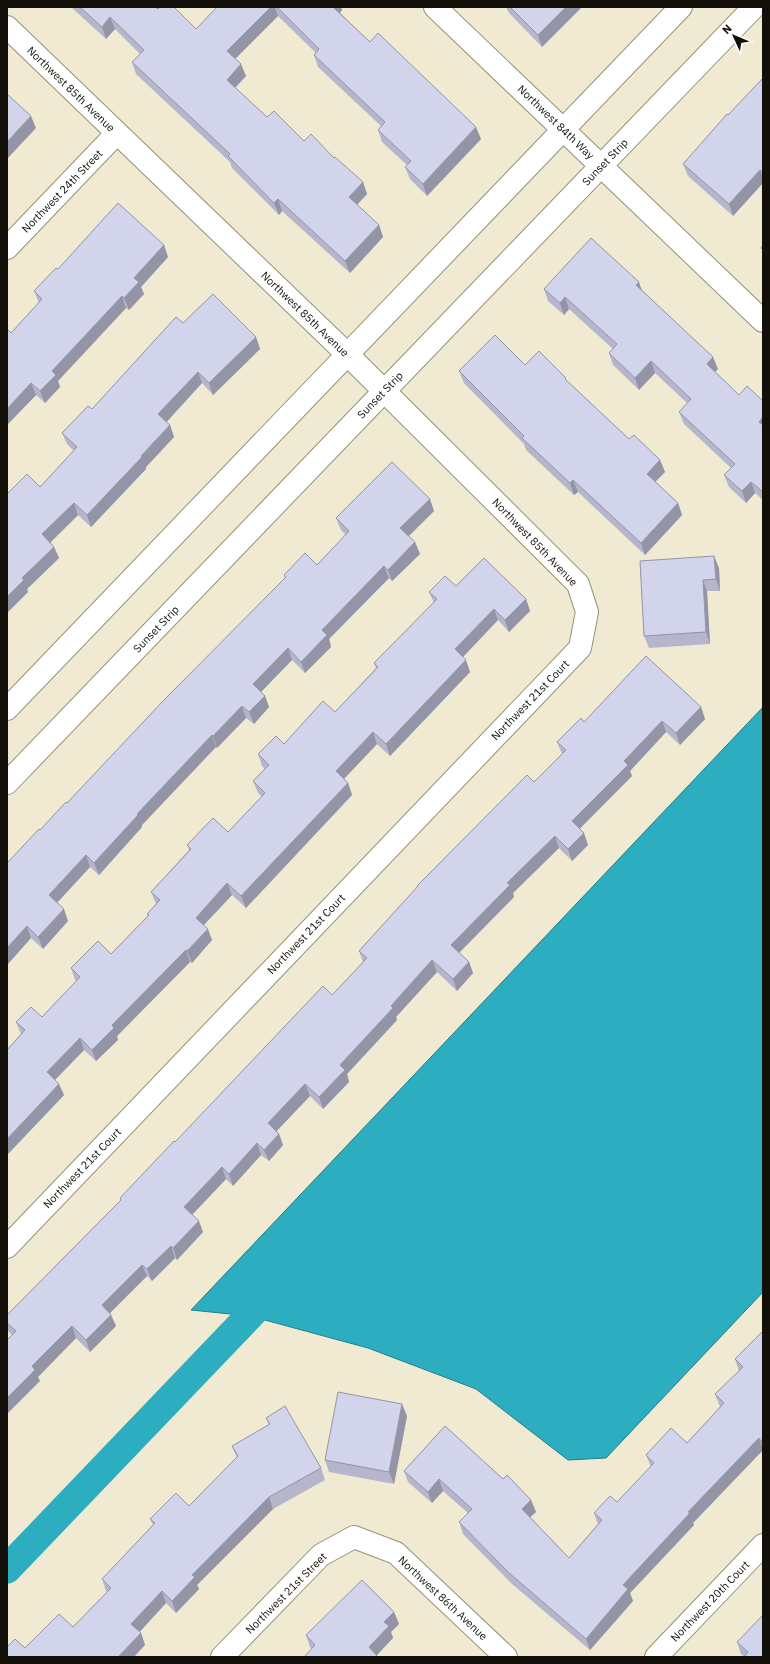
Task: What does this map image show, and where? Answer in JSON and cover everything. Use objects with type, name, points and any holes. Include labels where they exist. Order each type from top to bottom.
[{"type":"street","name":"Northwest 84th Way","points":[[435,7],[763,321]]},
{"type":"street","points":[[7,709],[681,7]]},
{"type":"street","name":"Sunset Strip","points":[[7,783],[754,7]]},
{"type":"street","name":"Northwest 85th Avenue","points":[[7,27],[347,354],[578,584],[587,612]]},
{"type":"street","name":"Northwest 24th Street","points":[[7,248],[117,133]]},
{"type":"street","name":"Northwest 21st Court","points":[[7,1247],[580,648],[587,612]]},
{"type":"street","name":"Northwest 21st Street","points":[[222,1657],[321,1555],[354,1537]]},
{"type":"street","name":"Northwest 86th Avenue","points":[[354,1537],[396,1553],[506,1657]]},
{"type":"street","name":"Northwest 20th Court","points":[[656,1657],[763,1545]]},
{"type":"water","points":[[763,707],[763,1292],[606,1458],[568,1460],[476,1389],[368,1348],[250,1316],[191,1310]]},
{"type":"building","points":[[80,7],[155,7],[158,9],[160,7],[174,7],[196,29],[217,7],[271,7],[227,51],[241,64],[227,80],[267,117],[274,111],[304,141],[311,134],[334,158],[335,157],[363,182],[349,197],[379,225],[345,261],[278,199],[274,203],[228,156],[230,154],[132,62],[144,50],[110,17],[102,27]]},
{"type":"building","points":[[277,7],[333,7],[370,42],[378,33],[476,127],[423,184],[405,167],[411,161],[378,130],[385,122],[314,55],[319,49]]},
{"type":"building","points":[[510,7],[566,7],[538,35]]},
{"type":"building","points":[[763,78],[763,172],[760,170],[729,204],[683,164],[727,114],[728,115]]},
{"type":"building","points":[[7,94],[31,116],[7,142]]},
{"type":"building","points":[[118,203],[164,245],[134,278],[139,282],[124,298],[122,296],[52,371],[56,375],[40,391],[31,383],[7,409],[7,329],[11,333],[42,299],[34,291],[56,268],[58,269]]},
{"type":"building","points":[[591,238],[639,282],[636,285],[713,357],[707,364],[739,395],[747,386],[763,401],[763,417],[759,422],[763,425],[763,492],[751,482],[742,491],[724,475],[735,464],[679,412],[691,399],[651,361],[635,378],[609,353],[617,344],[565,297],[560,303],[544,289]]},
{"type":"building","points":[[213,294],[256,337],[209,383],[198,372],[158,414],[170,425],[87,515],[74,503],[42,534],[54,547],[22,578],[24,580],[7,597],[7,494],[27,474],[40,487],[77,447],[62,433],[88,406],[92,409],[176,317],[183,323]]},
{"type":"building","points":[[495,335],[525,365],[539,351],[566,378],[565,379],[629,439],[634,435],[660,460],[647,474],[678,503],[641,543],[573,480],[570,483],[522,438],[524,436],[459,371]]},
{"type":"building","points":[[392,462],[430,499],[400,528],[415,542],[388,570],[384,566],[322,630],[327,635],[301,662],[288,648],[253,684],[265,696],[249,712],[242,706],[213,736],[212,735],[137,814],[138,815],[94,863],[86,855],[49,895],[64,909],[38,937],[27,926],[7,948],[7,863],[66,802],[67,803],[163,701],[286,577],[284,575],[305,553],[317,565],[349,531],[336,518]]},
{"type":"building","points":[[714,556],[716,579],[703,580],[706,632],[644,636],[640,561]]},
{"type":"building","points":[[484,558],[526,599],[505,620],[494,609],[455,649],[466,660],[386,744],[373,732],[336,771],[348,783],[241,896],[227,883],[196,918],[208,929],[112,1025],[114,1028],[92,1050],[80,1038],[47,1072],[59,1084],[7,1139],[7,1050],[25,1030],[16,1022],[31,1007],[42,1017],[80,977],[71,968],[98,941],[111,954],[149,915],[147,914],[160,900],[151,892],[191,849],[187,845],[213,818],[228,832],[265,793],[253,781],[269,765],[258,754],[276,736],[284,744],[323,701],[335,712],[378,667],[374,663],[437,599],[429,592],[445,576],[456,586]]},
{"type":"building","points":[[646,656],[701,707],[676,733],[662,721],[624,761],[628,765],[572,821],[584,833],[568,849],[555,836],[507,883],[510,885],[451,945],[469,962],[453,979],[432,960],[391,1006],[393,1008],[340,1065],[345,1070],[319,1097],[305,1084],[268,1123],[279,1134],[264,1150],[257,1143],[229,1174],[222,1167],[184,1207],[199,1221],[173,1248],[171,1246],[147,1269],[142,1265],[102,1305],[111,1315],[86,1340],[72,1326],[32,1366],[35,1370],[7,1398],[7,1340],[16,1331],[7,1323],[7,1315],[121,1200],[120,1198],[323,986],[332,995],[367,958],[359,951],[417,886],[527,775],[534,782],[566,750],[557,742],[581,718],[584,722]]},
{"type":"building","points":[[763,1331],[763,1439],[761,1441],[759,1438],[688,1512],[690,1513],[623,1585],[628,1589],[586,1639],[508,1572],[459,1522],[472,1509],[439,1479],[428,1492],[404,1471],[445,1426],[503,1479],[507,1475],[531,1500],[522,1509],[569,1558],[602,1520],[594,1513],[610,1496],[617,1502],[654,1463],[646,1455],[671,1428],[687,1443],[724,1403],[715,1394],[743,1367],[735,1359]]},
{"type":"building","points":[[338,1392],[402,1404],[389,1472],[325,1460]]},
{"type":"building","points":[[285,1406],[321,1468],[269,1497],[192,1575],[195,1577],[172,1601],[162,1591],[131,1624],[141,1633],[118,1657],[7,1657],[7,1647],[15,1639],[25,1648],[59,1614],[73,1627],[111,1588],[102,1579],[155,1523],[150,1519],[176,1493],[189,1506],[238,1456],[232,1446],[270,1424],[266,1418]]},
{"type":"building","points":[[362,1580],[394,1612],[384,1622],[389,1626],[369,1647],[378,1657],[304,1657],[315,1645],[306,1635]]},
{"type":"building","points":[[763,1615],[763,1657],[744,1657],[748,1652],[737,1642]]},
{"type":"waterway","points":[[7,1569],[277,1287]]}]
